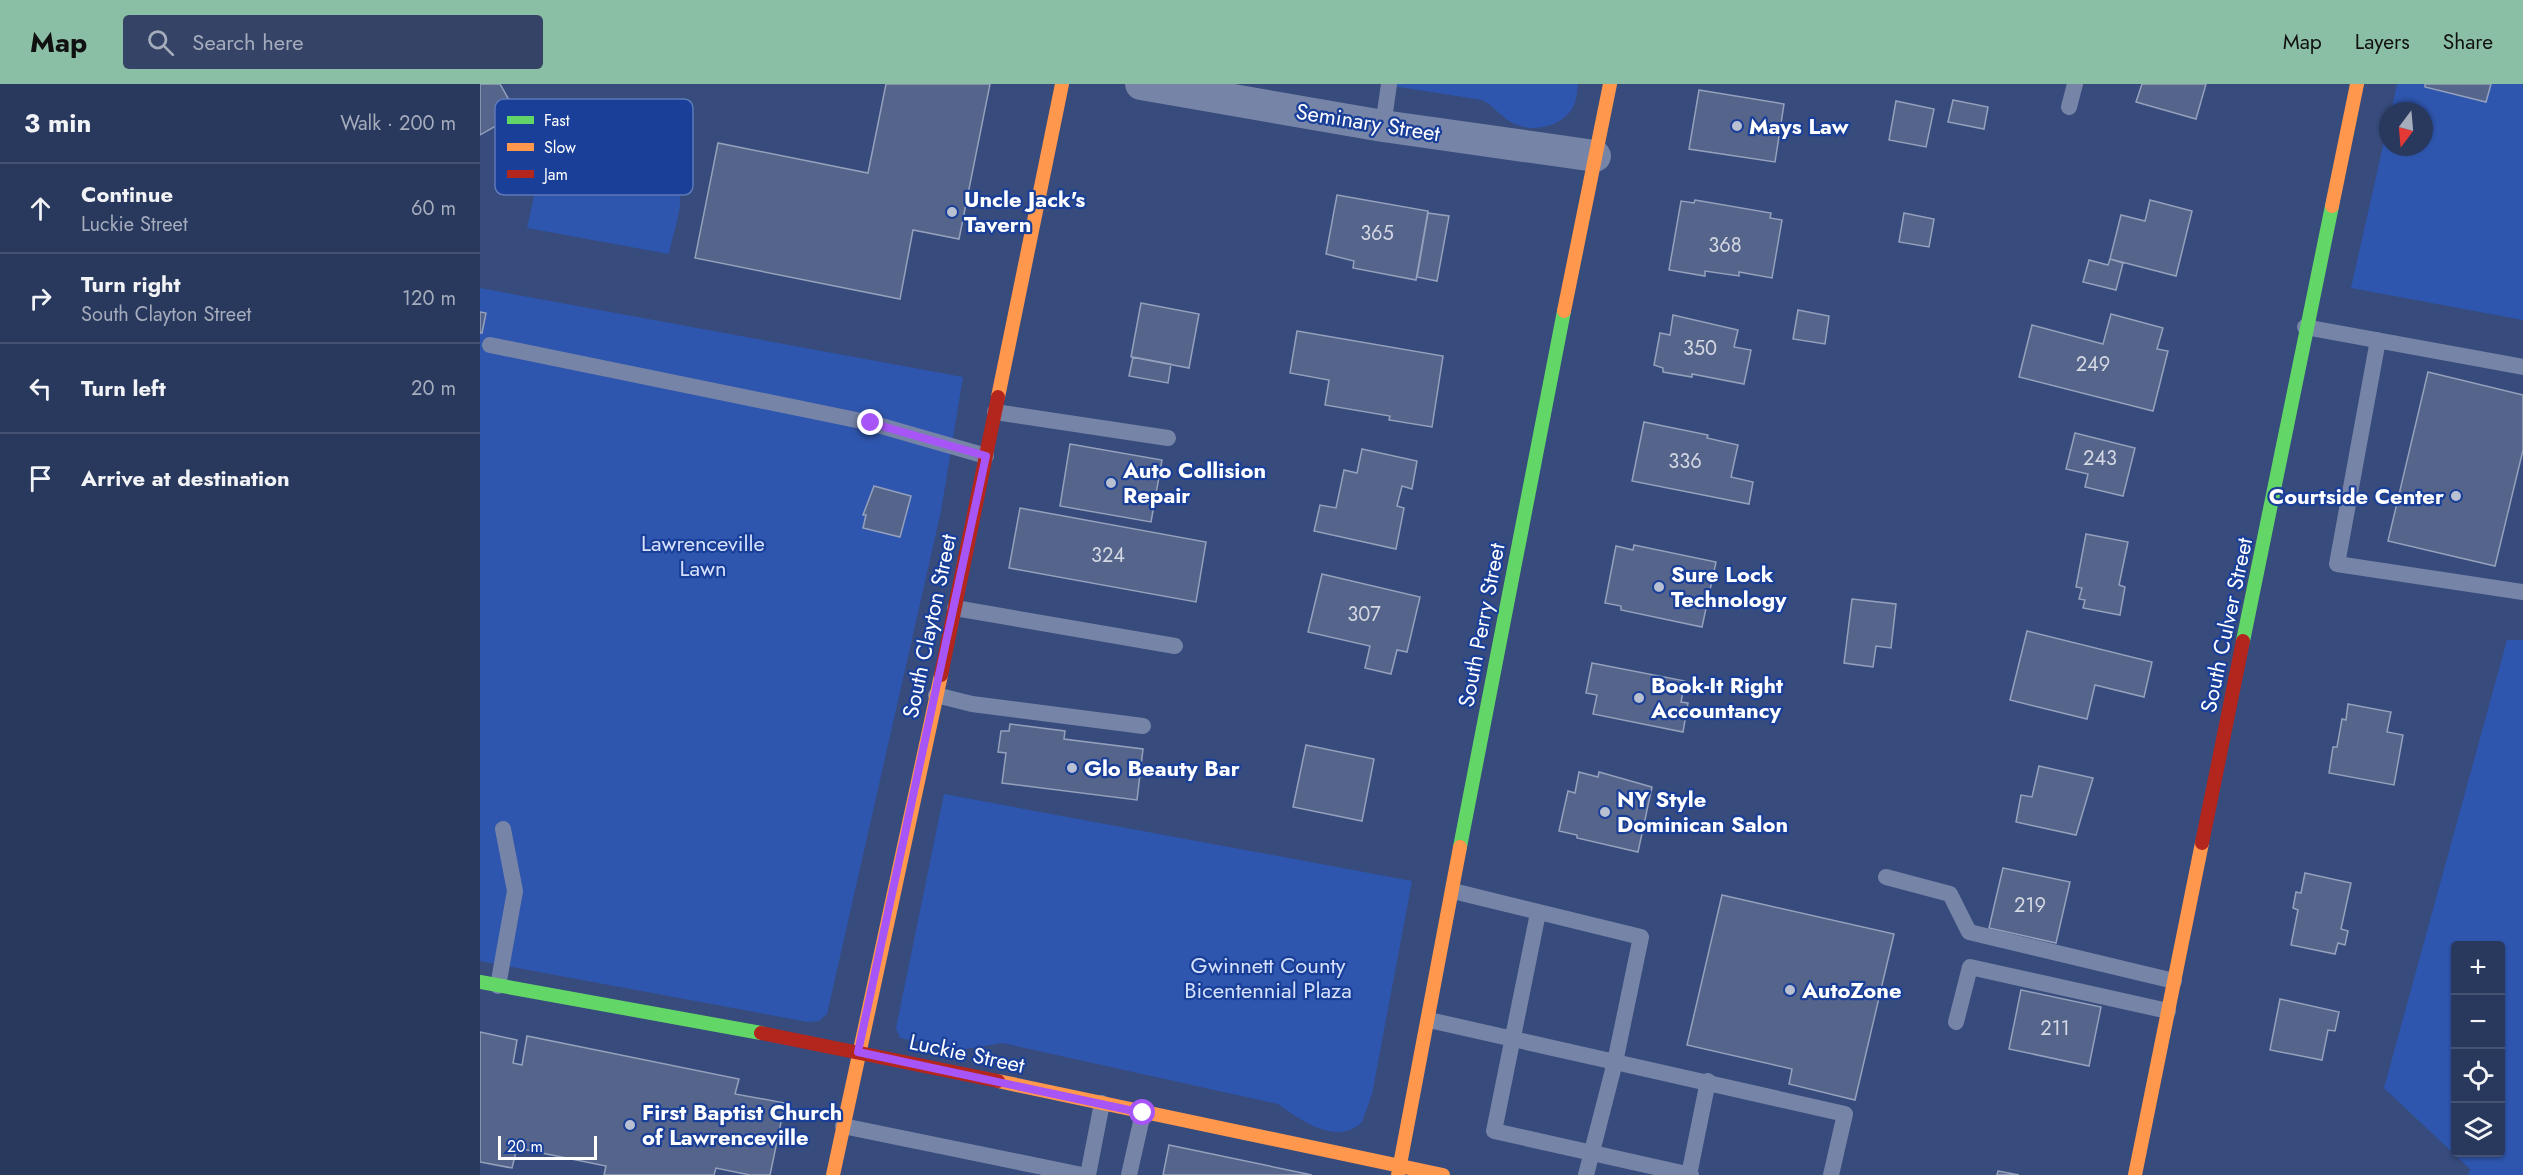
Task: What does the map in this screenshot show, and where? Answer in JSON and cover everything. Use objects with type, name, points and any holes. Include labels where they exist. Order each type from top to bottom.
[{"type":"main road","name":"South Clayton Street","points":[[833,1175],[955,608],[1062,84]]},
{"type":"main road","name":"South Perry Street","points":[[1399,1170],[1525,504],[1610,84]]},
{"type":"main road","name":"South Culver Street","points":[[2135,1175],[2271,514],[2305,327],[2357,84]]},
{"type":"main road","name":"Luckie Street","points":[[480,982],[858,1052],[1102,1103],[1399,1170],[1443,1175]]},
{"type":"street","name":"Seminary Street","points":[[1141,84],[1383,126],[1595,156]]},
{"type":"lane","points":[[1383,126],[1389,84]]},
{"type":"lane","points":[[2069,107],[2074,84]]},
{"type":"lane","points":[[2305,327],[2523,367]]},
{"type":"lane","points":[[2378,340],[2337,564],[2523,592]]},
{"type":"lane","points":[[490,345],[871,423],[986,456]]},
{"type":"lane","points":[[995,412],[1168,438]]},
{"type":"lane","points":[[955,608],[1175,646]]},
{"type":"lane","points":[[936,695],[972,704],[1143,726]]},
{"type":"lane","points":[[498,986],[515,891],[503,829]]},
{"type":"lane","points":[[1886,877],[1950,894],[1969,932],[2174,981]]},
{"type":"lane","points":[[1453,891],[1538,914],[1641,937],[1615,1062],[1586,1175]]},
{"type":"lane","points":[[1538,914],[1494,1131],[1690,1175],[1708,1081]]},
{"type":"lane","points":[[1956,1022],[1970,967],[2168,1011]]},
{"type":"lane","points":[[1429,1020],[1708,1081],[1845,1114],[1831,1175]]},
{"type":"lane","points":[[1088,1175],[1102,1103]]},
{"type":"lane","points":[[1129,1175],[1143,1113]]},
{"type":"lane","points":[[843,1126],[1082,1175]]},
{"type":"green space","points":[[1380,84],[1578,84],[1575,102],[1568,114],[1555,123],[1531,128],[1510,122],[1482,100]]},
{"type":"green space","points":[[2397,84],[2523,84],[2523,320],[2351,288],[2381,156],[2433,156],[2433,102],[2393,102]]},
{"type":"green space","points":[[534,195],[680,195],[678,218],[669,254],[527,228]]},
{"type":"green space","name":"Lawrenceville Lawn","points":[[480,288],[963,377],[941,511],[827,1014],[819,1021],[808,1022],[480,961]]},
{"type":"green space","points":[[2507,640],[2523,640],[2523,1175],[2468,1175],[2470,1169],[2457,1157],[2505,1157],[2505,941],[2451,941],[2451,1151],[2384,1088]]},
{"type":"green space","name":"Gwinnett County Bicentennial Plaza","points":[[944,794],[1412,881],[1372,1094],[1362,1122],[1352,1129],[1341,1132],[1330,1131],[1307,1123],[1278,1104],[1003,1043],[959,1050],[900,1038],[896,1028]]},
{"type":"building","points":[[480,84],[500,84],[508,99],[495,99],[495,126],[480,135]]},
{"type":"building","points":[[886,84],[990,84],[959,239],[913,230],[900,299],[695,258],[718,143],[868,173]]},
{"type":"building","points":[[2142,84],[2206,84],[2196,119],[2136,102]]},
{"type":"building","points":[[2425,84],[2491,84],[2486,102],[2425,87]]},
{"type":"building","name":"Mays Law","points":[[1699,90],[1784,104],[1775,162],[1689,149]]},
{"type":"building","points":[[1953,100],[1988,107],[1984,129],[1948,122]]},
{"type":"building","points":[[1896,101],[1934,109],[1926,147],[1889,140]]},
{"type":"building","points":[[1337,195],[1428,211],[1416,280],[1353,268],[1354,261],[1326,254]]},
{"type":"building","points":[[1695,200],[1771,213],[1770,218],[1782,220],[1772,278],[1739,272],[1739,276],[1705,271],[1705,276],[1669,270],[1681,201],[1694,203]]},
{"type":"building","points":[[2150,200],[2192,211],[2176,276],[2110,259],[2121,215],[2145,221]]},
{"type":"building","points":[[1428,213],[1449,216],[1437,281],[1417,277]]},
{"type":"building","points":[[1904,213],[1934,219],[1929,247],[1899,242]]},
{"type":"building","points":[[2110,259],[2123,263],[2116,290],[2083,282],[2089,260],[2108,265]]},
{"type":"building","points":[[1141,303],[1199,314],[1189,368],[1131,357]]},
{"type":"building","points":[[1798,310],[1829,316],[1825,344],[1793,339]]},
{"type":"building","points":[[480,312],[486,313],[482,333],[480,333]]},
{"type":"building","points":[[2111,314],[2163,328],[2157,349],[2168,351],[2153,411],[2019,377],[2032,325],[2103,344]]},
{"type":"building","points":[[1673,315],[1738,330],[1734,347],[1751,350],[1744,384],[1692,374],[1692,377],[1663,372],[1663,368],[1654,365],[1660,333],[1670,335]]},
{"type":"building","points":[[1297,331],[1443,356],[1432,427],[1389,420],[1390,416],[1325,405],[1329,380],[1290,373]]},
{"type":"building","points":[[1133,357],[1171,364],[1168,383],[1129,376]]},
{"type":"building","name":"Courtside Center","points":[[2428,372],[2523,395],[2523,450],[2495,566],[2388,541]]},
{"type":"building","points":[[1644,422],[1708,435],[1707,438],[1738,445],[1731,477],[1753,482],[1749,504],[1632,481]]},
{"type":"building","points":[[2075,433],[2135,448],[2123,496],[2085,487],[2088,474],[2066,469]]},
{"type":"building","name":"Auto Collision Repair","points":[[1070,444],[1162,460],[1151,522],[1060,506]]},
{"type":"building","points":[[1362,449],[1417,461],[1412,489],[1402,486],[1397,506],[1404,508],[1396,549],[1314,531],[1320,505],[1336,508],[1344,470],[1357,473]]},
{"type":"building","points":[[874,486],[911,496],[900,537],[863,528],[866,515],[863,515]]},
{"type":"building","points":[[1020,508],[1206,542],[1196,602],[1009,568]]},
{"type":"building","points":[[2086,534],[2128,542],[2119,585],[2125,587],[2120,615],[2083,608],[2085,600],[2079,599],[2082,588],[2076,587]]},
{"type":"building","name":"Sure Lock Technology","points":[[1634,545],[1716,562],[1702,627],[1621,610],[1621,606],[1605,603],[1616,546],[1633,550]]},
{"type":"building","points":[[1322,574],[1420,597],[1407,652],[1397,650],[1391,674],[1365,668],[1370,646],[1308,632]]},
{"type":"building","points":[[1852,599],[1896,604],[1891,648],[1876,646],[1873,667],[1844,663]]},
{"type":"building","points":[[2027,631],[2152,662],[2144,697],[2095,685],[2087,719],[2010,700]]},
{"type":"building","name":"Book-It Right Accountancy","points":[[1592,663],[1685,681],[1681,702],[1688,703],[1683,732],[1593,714],[1597,695],[1586,693]]},
{"type":"building","points":[[2348,704],[2391,712],[2387,732],[2403,735],[2394,785],[2329,773],[2333,747],[2337,747],[2342,719],[2346,720]]},
{"type":"building","name":"Glo Beauty Bar","points":[[1010,724],[1065,731],[1064,739],[1143,749],[1137,800],[1002,783],[1006,753],[998,752],[1001,731],[1009,731]]},
{"type":"building","points":[[1306,745],[1374,759],[1362,821],[1293,807]]},
{"type":"building","points":[[2039,766],[2093,778],[2076,835],[2016,822],[2021,795],[2032,797]]},
{"type":"building","name":"NY Style Dominican Salon","points":[[1579,772],[1598,777],[1599,772],[1652,787],[1638,852],[1577,838],[1577,835],[1559,831],[1568,791],[1575,793]]},
{"type":"building","points":[[2003,868],[2070,882],[2056,943],[1989,928]]},
{"type":"building","points":[[2305,873],[2351,883],[2341,929],[2348,931],[2345,945],[2338,943],[2335,954],[2291,945],[2298,910],[2293,908],[2296,892],[2301,893]]},
{"type":"building","name":"AutoZone","points":[[1722,895],[1894,934],[1855,1100],[1789,1084],[1792,1069],[1687,1045]]},
{"type":"building","points":[[2021,990],[2101,1007],[2089,1066],[2009,1049]]},
{"type":"building","points":[[2280,999],[2339,1012],[2335,1031],[2328,1030],[2322,1060],[2270,1050]]},
{"type":"building","name":"First Baptist Church of Lawrenceville","points":[[480,1032],[517,1040],[513,1063],[522,1065],[527,1036],[739,1079],[735,1094],[785,1103],[770,1175],[750,1175],[716,1168],[714,1175],[604,1175],[606,1166],[517,1148],[512,1168],[480,1162]]},
{"type":"building","points":[[1169,1145],[1312,1175],[1163,1175]]},
{"type":"building","points":[[1998,1171],[2019,1175],[1997,1175]]},
{"type":"traffic: fast","points":[[2243,641],[2332,206]]},
{"type":"traffic: fast","points":[[1460,847],[1564,311]]},
{"type":"traffic: fast","points":[[480,982],[761,1033]]},
{"type":"traffic: slow","points":[[998,397],[1062,84]]},
{"type":"traffic: slow","points":[[1564,311],[1610,84]]},
{"type":"traffic: slow","points":[[2332,206],[2357,84]]},
{"type":"traffic: slow","points":[[833,1175],[941,675]]},
{"type":"traffic: slow","points":[[2135,1175],[2202,843]]},
{"type":"traffic: slow","points":[[1398,1175],[1460,847]]},
{"type":"traffic: slow","points":[[998,1081],[1443,1175]]},
{"type":"traffic: jam","points":[[941,675],[998,397]]},
{"type":"traffic: jam","points":[[2202,843],[2243,641]]},
{"type":"traffic: jam","points":[[761,1033],[998,1081]]},
{"type":"place","name":"Mays Law","points":[[1737,126]]},
{"type":"place","name":"Uncle Jack's Tavern","points":[[952,212]]},
{"type":"place","name":"Auto Collision Repair","points":[[1111,483]]},
{"type":"place","name":"Courtside Center","points":[[2456,496]]},
{"type":"place","name":"Sure Lock Technology","points":[[1659,587]]},
{"type":"place","name":"Book-It Right Accountancy","points":[[1639,698]]},
{"type":"place","name":"Glo Beauty Bar","points":[[1072,768]]},
{"type":"place","name":"NY Style Dominican Salon","points":[[1605,812]]},
{"type":"place","name":"AutoZone","points":[[1790,990]]},
{"type":"place","name":"First Baptist Church of Lawrenceville","points":[[630,1125]]},
{"type":"route","points":[[871,423],[986,456],[858,1052],[1143,1113]]}]
